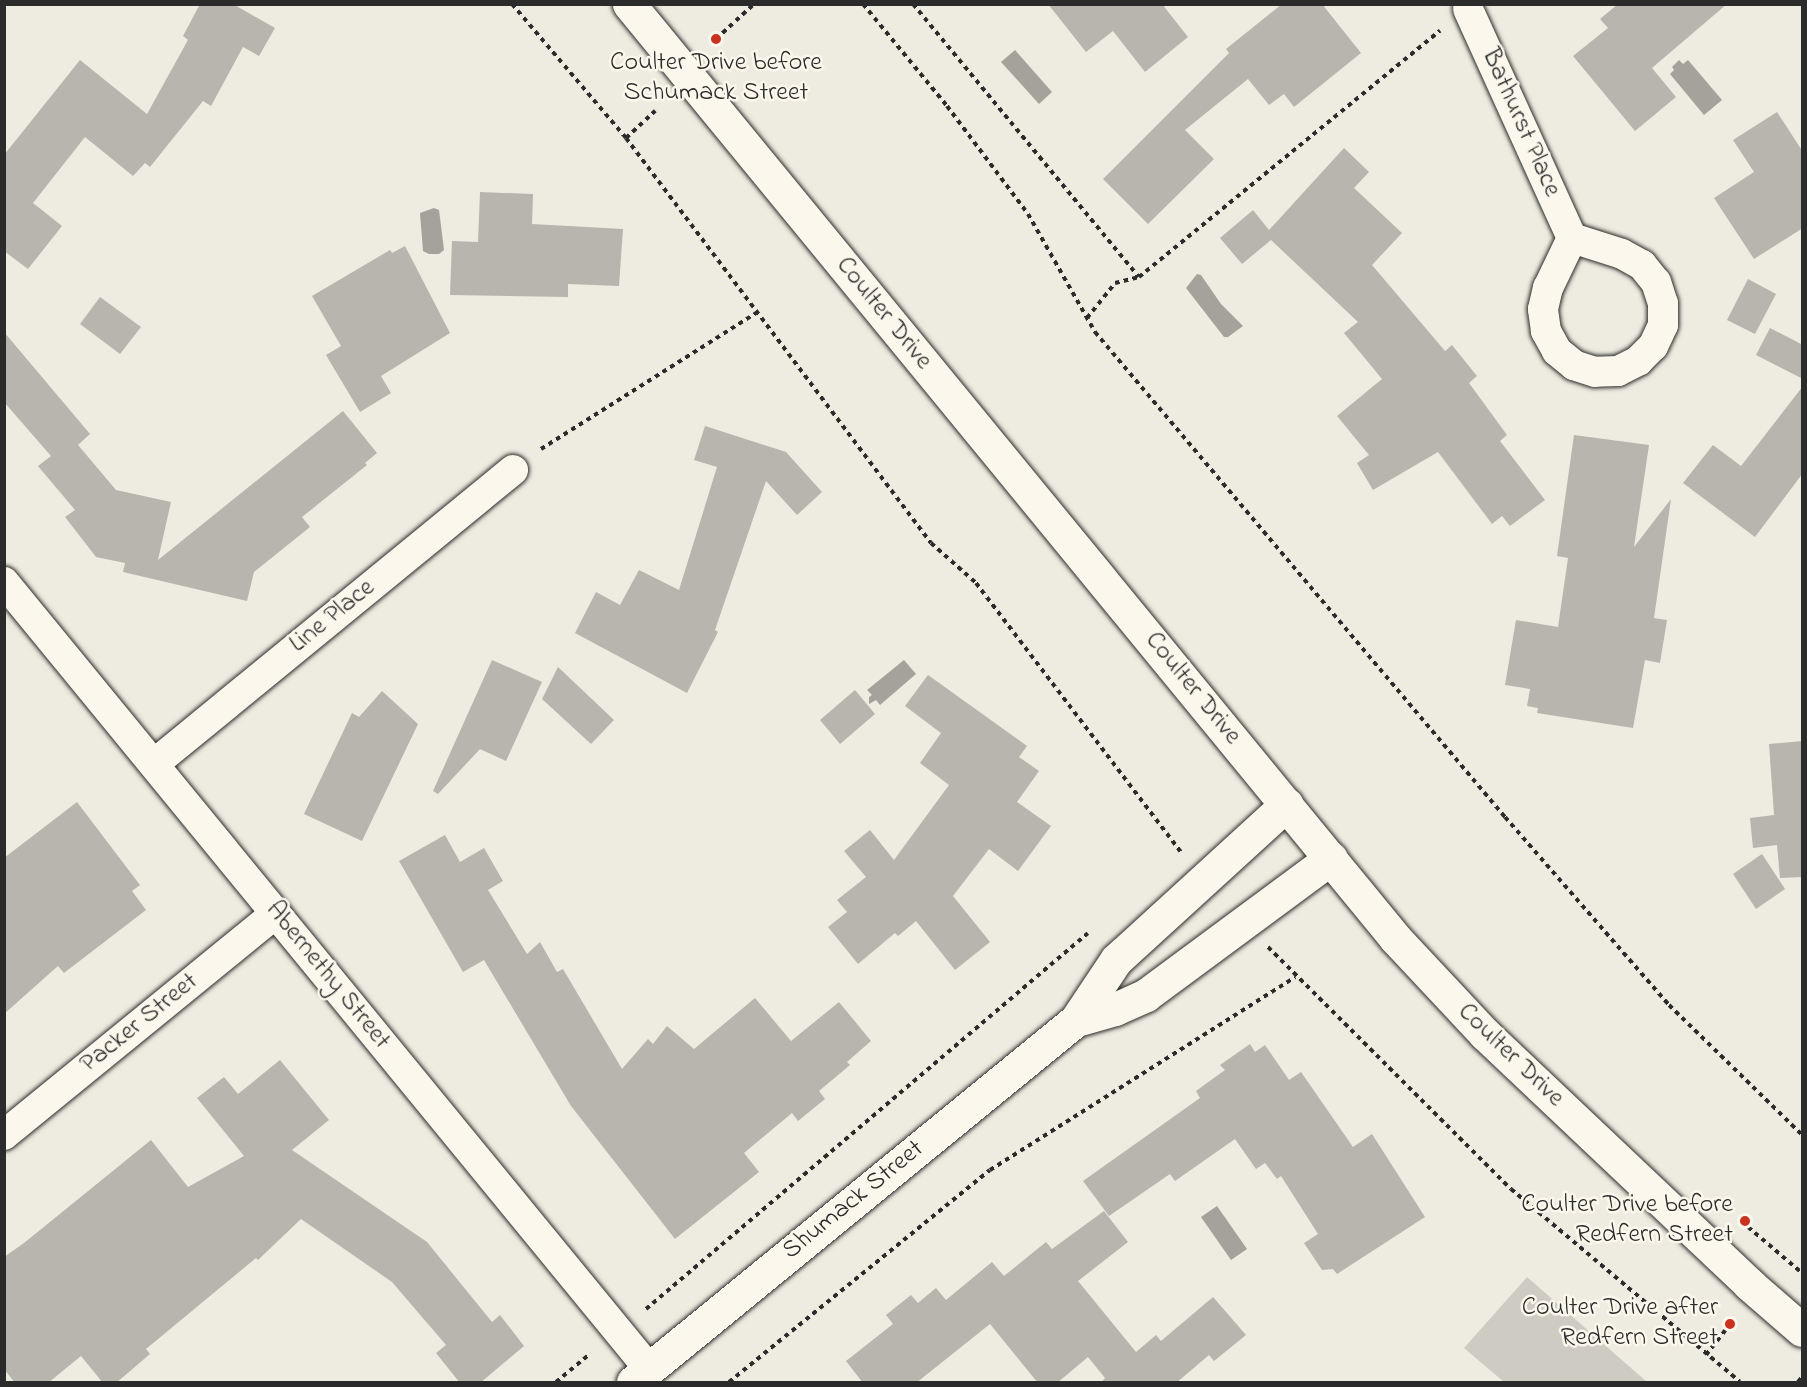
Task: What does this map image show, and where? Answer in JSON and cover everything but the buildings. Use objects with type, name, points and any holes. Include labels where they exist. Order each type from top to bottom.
[{"type":"main road","name":"Coulter Drive","points":[[629,4],[1396,939],[1485,1034],[1749,1284],[1803,1330]]},
{"type":"main road","name":"Shumack Street","points":[[641,1376],[1076,1020],[1116,960],[1287,804]]},
{"type":"main road","name":"Shumack Street","points":[[1076,1020],[1115,1009],[1146,995],[1331,858]]},
{"type":"street","name":"Bathurst Place","points":[[1468,6],[1572,238]]},
{"type":"street","points":[[1572,238],[1623,254],[1642,265],[1656,282],[1663,303],[1663,325],[1653,346],[1638,361],[1618,371],[1595,372],[1574,365],[1557,351],[1546,332],[1543,309],[1548,288],[1572,238]]},
{"type":"street","name":"Line Place","points":[[154,765],[513,470]]},
{"type":"street","name":"Abernethy Street","points":[[4,582],[618,1331],[641,1376]]},
{"type":"street","name":"Packer Street","points":[[4,1135],[276,913]]},
{"type":"path","points":[[512,4],[626,138],[931,543],[976,583],[1182,852],[1173,860]]},
{"type":"path","points":[[716,39],[754,4]]},
{"type":"path","points":[[863,4],[947,106],[1028,214],[1095,332],[1505,817],[1669,1005],[1803,1135]]},
{"type":"path","points":[[913,4],[1139,278]]},
{"type":"path","points":[[1087,318],[1116,283],[1139,278],[1468,6]]},
{"type":"path","points":[[626,138],[655,111]]},
{"type":"path","points":[[513,470],[553,440],[758,312]]},
{"type":"path","points":[[556,1383],[724,1245],[1092,929]]},
{"type":"path","points":[[729,1383],[990,1170],[1295,977],[1510,1189],[1740,1383]]},
{"type":"path","points":[[1748,1227],[1803,1273]]},
{"type":"path","points":[[1706,1355],[1730,1324]]},
{"type":"path","points":[[1798,1383],[1803,1377]]},
{"type":"shaded area","points":[[1015,50],[1052,92],[1039,104],[1001,62]]},
{"type":"shaded area","points":[[1679,60],[1683,64],[1688,60],[1722,100],[1704,115],[1670,74],[1674,70],[1672,67]]},
{"type":"shaded area","points":[[434,208],[439,210],[444,250],[439,254],[429,254],[423,251],[420,213]]},
{"type":"shaded area","points":[[1197,274],[1201,275],[1221,304],[1243,326],[1228,337],[1224,337],[1186,288]]},
{"type":"shaded area","points":[[904,660],[916,674],[880,705],[876,700],[869,704],[869,697],[872,695],[867,690]]},
{"type":"shaded area","points":[[1217,1206],[1247,1249],[1231,1260],[1201,1217]]},
{"type":"shaded area","points":[[1527,1277],[1647,1382],[1504,1382],[1464,1348]]},
{"type":"place","name":"Coulter Drive before Schumack Street","points":[[716,39]]},
{"type":"place","name":"Coulter Drive before Redfern Street","points":[[1745,1221]]},
{"type":"place","name":"Coulter Drive after Redfern Street","points":[[1730,1324]]}]
